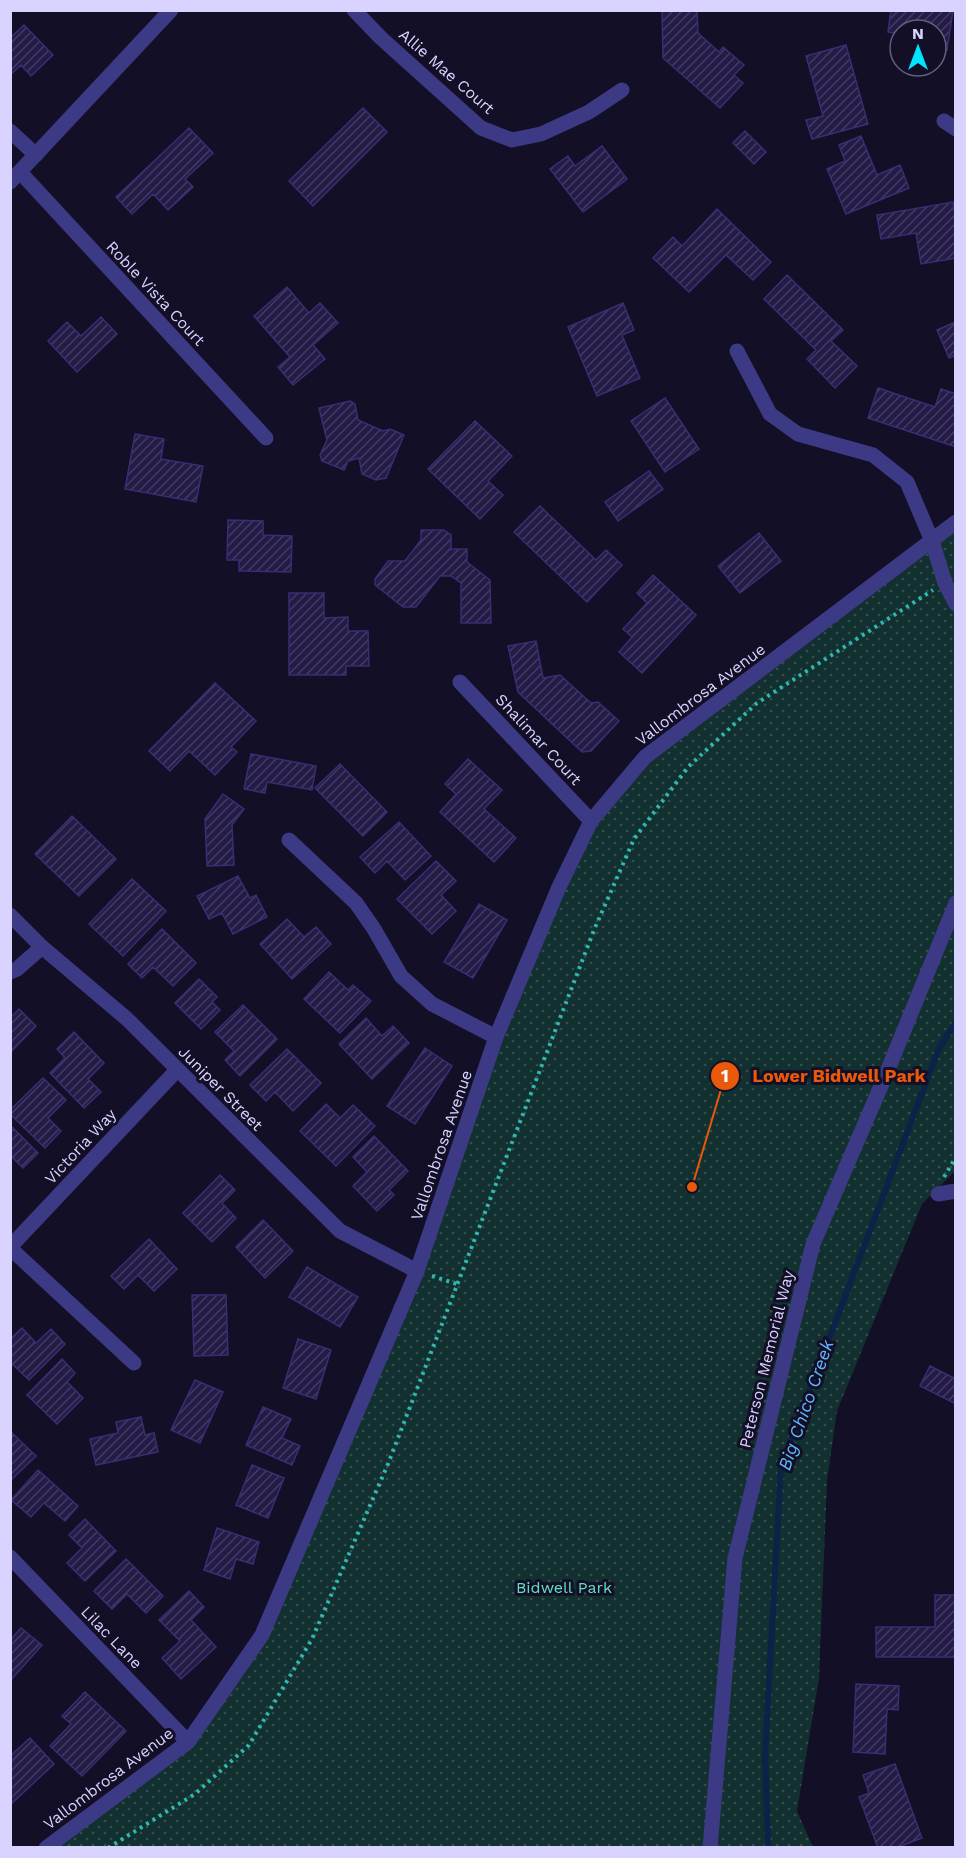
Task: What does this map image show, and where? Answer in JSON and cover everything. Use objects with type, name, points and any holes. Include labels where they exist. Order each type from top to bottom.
[{"type":"street","points":[[15,177],[171,10]]},
{"type":"street","name":"Allie Mae Court","points":[[354,10],[381,38],[480,128],[512,140],[541,134],[590,112],[622,90]]},
{"type":"street","points":[[10,131],[36,155]]},
{"type":"street","name":"Roble Vista Court","points":[[15,177],[266,438]]},
{"type":"street","points":[[737,351],[771,414],[798,434],[873,456],[907,482],[932,541],[945,583],[956,604]]},
{"type":"street","name":"Vallombrosa Avenue","points":[[46,1848],[188,1742],[262,1635],[417,1271],[496,1037],[559,887],[591,821],[645,757],[956,522]]},
{"type":"street","name":"Shalimar Court","points":[[460,682],[591,821]]},
{"type":"street","points":[[289,840],[356,903],[401,976],[432,1004],[496,1037]]},
{"type":"street","name":"Peterson Memorial Way","points":[[710,1848],[735,1558],[813,1244],[956,903]]},
{"type":"street","name":"Juniper Street","points":[[10,915],[42,947],[127,1019],[340,1231],[417,1271]]},
{"type":"street","points":[[10,972],[17,969],[42,947]]},
{"type":"street","name":"Victoria Way","points":[[135,1363],[10,1248],[177,1070]]},
{"type":"street","points":[[938,1194],[956,1191]]},
{"type":"street","name":"Lilac Lane","points":[[14,1566],[188,1742]]},
{"type":"path","points":[[108,1848],[195,1794],[249,1745],[312,1639],[388,1464],[594,930],[634,839],[688,768],[757,704],[945,583]]},
{"type":"path","points":[[417,1271],[457,1284]]},
{"type":"green space","name":"Bidwell Park","points":[[955,522],[955,1171],[922,1204],[837,1411],[827,1481],[819,1678],[797,1811],[813,1847],[50,1848],[188,1742],[262,1635],[417,1271],[496,1037],[591,821],[645,757]]},
{"type":"building","points":[[662,10],[697,10],[698,33],[719,52],[723,47],[744,65],[734,75],[743,83],[720,108],[663,58]]},
{"type":"building","points":[[891,10],[953,10],[948,43],[948,18],[890,18]]},
{"type":"building","points":[[24,25],[53,55],[31,76],[21,65],[10,75],[10,38]]},
{"type":"building","points":[[846,45],[868,124],[812,139],[806,120],[823,116],[806,56]]},
{"type":"building","points":[[363,108],[387,132],[313,206],[289,181]]},
{"type":"building","points":[[189,128],[213,153],[185,179],[193,187],[168,210],[153,194],[132,214],[116,197]]},
{"type":"building","points":[[745,131],[766,152],[754,164],[733,143]]},
{"type":"building","points":[[861,136],[877,175],[900,165],[909,188],[846,214],[827,169],[845,161],[839,145]]},
{"type":"building","points":[[602,146],[627,179],[583,212],[550,169],[568,156],[575,166]]},
{"type":"building","points":[[953,202],[956,221],[956,258],[921,264],[916,233],[881,239],[877,215]]},
{"type":"building","points":[[717,209],[771,262],[753,280],[726,255],[689,292],[653,258],[673,237],[682,246]]},
{"type":"building","points":[[787,275],[843,330],[831,341],[857,366],[835,388],[807,359],[816,350],[764,299]]},
{"type":"building","points":[[287,287],[309,313],[320,303],[338,323],[313,345],[325,359],[293,385],[278,367],[290,357],[254,316]]},
{"type":"building","points":[[623,303],[634,330],[622,335],[640,378],[597,396],[568,327]]},
{"type":"building","points":[[101,317],[117,334],[77,372],[48,341],[67,322],[81,336]]},
{"type":"building","points":[[956,322],[956,355],[949,358],[937,330]]},
{"type":"building","points":[[878,388],[935,407],[941,389],[956,394],[956,447],[868,418]]},
{"type":"building","points":[[665,398],[699,449],[665,472],[631,421]]},
{"type":"building","points":[[350,401],[355,404],[358,420],[383,431],[390,429],[404,435],[386,478],[376,480],[362,474],[359,458],[348,461],[344,470],[322,461],[320,455],[327,440],[319,408]]},
{"type":"building","points":[[475,421],[512,456],[488,481],[503,495],[480,519],[428,469]]},
{"type":"building","points":[[135,434],[164,439],[161,459],[203,466],[196,502],[125,489]]},
{"type":"building","points":[[649,471],[663,489],[618,521],[605,502]]},
{"type":"building","points":[[540,506],[596,560],[606,550],[622,565],[587,602],[514,532]]},
{"type":"building","points":[[228,520],[263,521],[263,535],[292,536],[291,572],[239,571],[239,560],[227,560]]},
{"type":"building","points":[[421,530],[444,530],[451,535],[451,549],[467,549],[467,562],[490,580],[491,623],[461,623],[461,583],[451,576],[440,576],[416,607],[403,607],[375,585],[375,579],[388,561],[405,561],[421,540]]},
{"type":"building","points":[[759,533],[781,561],[740,593],[718,566]]},
{"type":"building","points":[[653,575],[696,615],[642,673],[619,652],[632,637],[623,629],[647,603],[637,593]]},
{"type":"building","points":[[289,593],[324,593],[324,618],[348,617],[348,631],[368,631],[369,666],[346,666],[346,675],[289,675]]},
{"type":"building","points":[[536,641],[543,678],[560,675],[591,703],[598,702],[619,721],[591,751],[582,752],[518,692],[508,646]]},
{"type":"building","points":[[215,683],[256,721],[231,747],[237,752],[215,775],[189,751],[170,771],[149,751]]},
{"type":"building","points":[[251,754],[316,766],[312,790],[267,782],[265,793],[244,789]]},
{"type":"building","points":[[468,759],[502,790],[484,809],[516,838],[494,862],[440,812],[456,794],[445,784]]},
{"type":"building","points":[[340,764],[387,812],[363,836],[315,788]]},
{"type":"building","points":[[223,794],[244,809],[232,825],[234,865],[207,866],[205,819]]},
{"type":"building","points":[[72,816],[116,859],[79,896],[35,854]]},
{"type":"building","points":[[399,822],[431,856],[405,880],[387,861],[375,873],[360,857]]},
{"type":"building","points":[[436,861],[456,881],[441,895],[456,911],[432,934],[397,899]]},
{"type":"building","points":[[238,876],[250,898],[256,895],[267,917],[233,934],[222,913],[209,919],[197,896]]},
{"type":"building","points":[[132,879],[166,911],[123,956],[89,924]]},
{"type":"building","points":[[479,904],[507,920],[473,978],[444,962]]},
{"type":"building","points":[[287,919],[304,937],[316,927],[331,944],[292,979],[260,944]]},
{"type":"building","points":[[162,929],[196,963],[173,986],[153,967],[142,978],[128,964]]},
{"type":"building","points":[[329,972],[348,990],[353,985],[371,1001],[340,1033],[304,999]]},
{"type":"building","points":[[199,979],[217,997],[212,1002],[220,1010],[201,1029],[175,1003]]},
{"type":"building","points":[[243,1005],[277,1039],[240,1076],[225,1060],[234,1051],[215,1032]]},
{"type":"building","points":[[19,1009],[36,1026],[10,1053],[10,1018]]},
{"type":"building","points":[[366,1018],[382,1036],[393,1026],[409,1043],[372,1079],[339,1044]]},
{"type":"building","points":[[74,1032],[104,1063],[88,1079],[101,1092],[84,1108],[50,1073],[65,1058],[57,1049]]},
{"type":"building","points":[[425,1048],[452,1066],[415,1124],[387,1106]]},
{"type":"building","points":[[287,1049],[321,1083],[293,1111],[275,1092],[266,1101],[250,1085]]},
{"type":"building","points":[[43,1078],[66,1100],[48,1118],[61,1131],[45,1148],[10,1114],[10,1110]]},
{"type":"building","points":[[326,1104],[340,1118],[353,1105],[375,1126],[336,1166],[300,1131]]},
{"type":"building","points":[[10,1125],[38,1153],[23,1168],[12,1157],[10,1158]]},
{"type":"building","points":[[374,1136],[408,1171],[389,1190],[394,1195],[377,1211],[353,1186],[367,1172],[353,1157]]},
{"type":"building","points":[[220,1175],[235,1190],[222,1203],[236,1218],[212,1242],[183,1213]]},
{"type":"building","points":[[263,1220],[293,1251],[265,1278],[236,1247]]},
{"type":"building","points":[[149,1239],[177,1269],[154,1291],[138,1275],[124,1289],[111,1276]]},
{"type":"building","points":[[307,1267],[358,1297],[340,1327],[289,1297]]},
{"type":"building","points":[[192,1295],[226,1295],[228,1355],[194,1356]]},
{"type":"building","points":[[22,1328],[36,1343],[51,1329],[65,1344],[29,1380],[10,1362],[10,1339]]},
{"type":"building","points":[[298,1339],[331,1350],[316,1399],[283,1388]]},
{"type":"building","points":[[62,1359],[75,1373],[67,1382],[83,1398],[57,1424],[27,1395]]},
{"type":"building","points":[[930,1366],[956,1379],[956,1404],[920,1386]]},
{"type":"building","points":[[195,1380],[223,1392],[200,1443],[171,1430]]},
{"type":"building","points":[[263,1407],[291,1419],[282,1438],[300,1446],[292,1465],[246,1445]]},
{"type":"building","points":[[141,1417],[145,1435],[154,1433],[158,1452],[96,1465],[90,1439],[118,1433],[116,1422]]},
{"type":"building","points":[[10,1431],[36,1456],[10,1481]]},
{"type":"building","points":[[252,1465],[284,1478],[268,1518],[236,1505]]},
{"type":"building","points":[[38,1470],[78,1506],[65,1521],[44,1503],[31,1517],[11,1500]]},
{"type":"building","points":[[85,1519],[116,1551],[85,1581],[67,1563],[82,1548],[69,1535]]},
{"type":"building","points":[[217,1528],[259,1542],[253,1564],[236,1559],[230,1579],[204,1570]]},
{"type":"building","points":[[126,1559],[163,1596],[146,1613],[127,1594],[112,1609],[94,1591]]},
{"type":"building","points":[[189,1591],[204,1607],[191,1620],[216,1647],[181,1679],[162,1658],[180,1641],[159,1620]]},
{"type":"building","points":[[935,1595],[956,1595],[956,1657],[876,1657],[876,1627],[935,1627]]},
{"type":"building","points":[[21,1628],[42,1645],[10,1681],[10,1640]]},
{"type":"building","points":[[856,1684],[899,1686],[898,1710],[887,1709],[885,1754],[853,1752]]},
{"type":"building","points":[[85,1692],[126,1731],[82,1776],[50,1746],[71,1724],[62,1716]]},
{"type":"building","points":[[30,1738],[54,1764],[10,1805],[10,1756]]},
{"type":"building","points":[[895,1764],[922,1838],[896,1848],[878,1848],[859,1797],[869,1793],[863,1775]]},
{"type":"waterway","name":"Big Chico Creek","points":[[768,1848],[765,1754],[781,1466],[939,1048],[956,1022]]},
{"type":"place","name":"Lower Bidwell Park","points":[[692,1187]]}]
